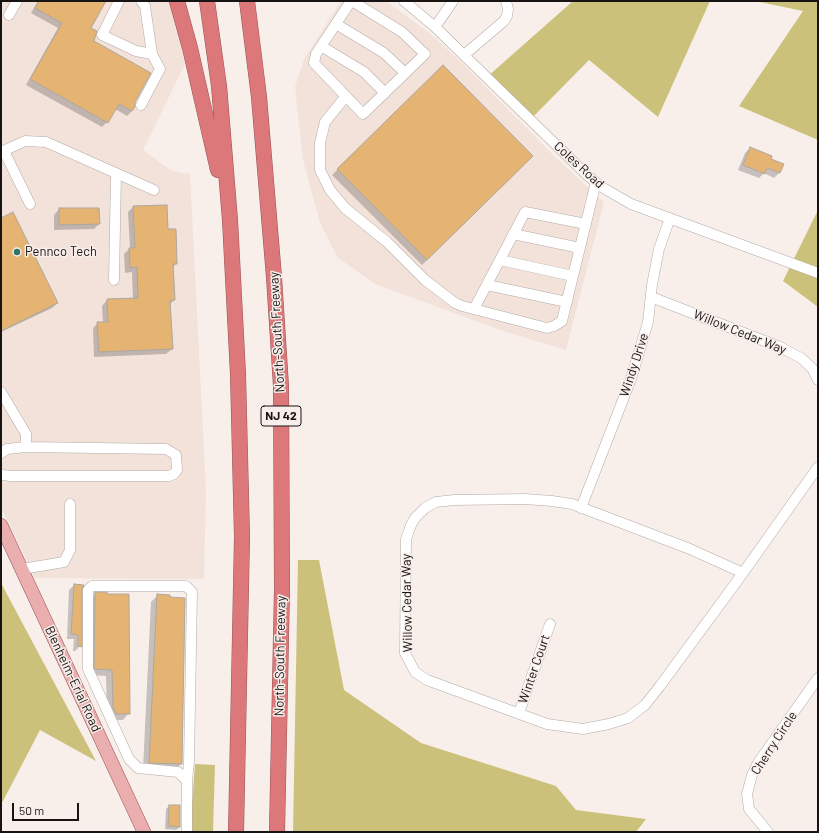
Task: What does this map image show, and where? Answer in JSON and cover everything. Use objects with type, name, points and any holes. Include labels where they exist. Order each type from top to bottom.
[{"type":"highway","points":[[177,1],[190,48],[230,220]]},
{"type":"highway","points":[[207,1],[219,86],[230,220],[238,374],[242,537],[236,832]]},
{"type":"highway","name":"North-South Freeway","points":[[247,1],[259,97],[274,277],[280,386],[282,588],[277,829]]},
{"type":"main road","name":"Blenheim-Erial Road","points":[[1,526],[144,832]]},
{"type":"street","points":[[9,15],[17,1]]},
{"type":"street","points":[[119,1],[102,35],[136,51],[152,54]]},
{"type":"street","points":[[141,1],[145,6],[152,54],[160,69],[141,105]]},
{"type":"street","points":[[352,1],[402,32],[425,54],[363,114],[314,64],[316,54],[352,1]]},
{"type":"street","name":"Coles Road","points":[[404,1],[435,27],[596,182],[631,204],[818,273]]},
{"type":"street","points":[[435,27],[453,1]]},
{"type":"street","points":[[464,55],[508,16],[506,1]]},
{"type":"street","points":[[336,24],[384,53],[405,73]]},
{"type":"street","points":[[321,46],[364,72],[385,93]]},
{"type":"street","points":[[346,96],[325,122],[320,142],[320,170],[330,190],[345,208],[388,242],[425,280],[455,303],[547,328],[562,321],[596,182]]},
{"type":"street","points":[[30,204],[2,152],[25,141],[46,142],[154,190]]},
{"type":"street","points":[[114,280],[116,173]]},
{"type":"street","points":[[474,309],[525,212],[586,224]]},
{"type":"street","name":"Windy Drive","points":[[581,508],[631,379],[648,322],[659,249],[670,218]]},
{"type":"street","points":[[513,234],[580,248]]},
{"type":"street","points":[[500,260],[573,276]]},
{"type":"street","points":[[487,285],[567,302]]},
{"type":"street","name":"Willow Cedar Way","points":[[651,297],[780,347],[801,358],[812,368],[818,380]]},
{"type":"street","points":[[1,392],[26,434],[26,447]]},
{"type":"street","points":[[1,453],[7,450],[26,447],[166,449],[176,455],[177,470],[174,474],[169,476],[3,476],[1,474]]},
{"type":"street","name":"Willow Cedar Way","points":[[743,573],[690,549],[572,504],[525,499],[454,500],[436,502],[425,508],[415,518],[406,539],[405,653],[415,672],[427,680],[547,724],[583,729],[609,724],[628,718],[645,704],[656,690],[743,573],[818,467]]},
{"type":"street","points":[[22,569],[64,562],[70,550],[70,504]]},
{"type":"street","points":[[187,780],[178,772],[138,768],[129,759],[88,668],[88,590],[92,586],[186,586],[192,592],[187,832]]},
{"type":"street","name":"Winter Court","points":[[519,713],[550,624]]},
{"type":"street","name":"Cherry Circle","points":[[768,832],[749,809],[747,794],[752,775],[758,763],[818,678]]},
{"type":"shaded area","points":[[1,1],[169,1],[185,64],[143,150],[172,171],[190,174],[206,490],[204,579],[35,578],[1,507]]},
{"type":"shaded area","points":[[341,1],[386,1],[432,35],[462,63],[550,152],[604,202],[566,350],[503,331],[375,284],[337,257],[320,223],[303,160],[295,87],[304,59]]},
{"type":"shaded area","points":[[573,1],[710,1],[658,117],[589,60],[530,120],[487,77]]},
{"type":"shaded area","points":[[755,1],[818,1],[818,140],[739,106],[803,11]]},
{"type":"shaded area","points":[[818,210],[818,307],[783,281]]},
{"type":"shaded area","points":[[298,560],[319,560],[344,690],[421,743],[556,786],[576,810],[646,819],[636,832],[293,832]]},
{"type":"shaded area","points":[[1,583],[96,761],[40,730],[1,803]]},
{"type":"shaded area","points":[[195,764],[215,765],[213,832],[190,832]]},
{"type":"building","points":[[39,1],[106,1],[91,28],[97,31],[94,41],[151,73],[135,102],[135,107],[132,111],[119,104],[108,123],[30,79],[62,23],[35,8]]},
{"type":"building","points":[[443,65],[533,156],[427,260],[337,169]]},
{"type":"building","points":[[750,147],[772,156],[771,159],[784,164],[780,173],[767,168],[765,174],[743,165]]},
{"type":"building","points":[[167,205],[168,229],[176,229],[177,264],[173,264],[175,300],[170,301],[173,349],[99,352],[97,322],[108,322],[107,299],[138,298],[137,267],[130,268],[129,248],[135,248],[133,206]]},
{"type":"building","points":[[59,208],[99,208],[100,224],[59,225]]},
{"type":"building","name":"Pennco Tech","points":[[13,212],[58,303],[1,331],[1,218]]},
{"type":"building","points":[[74,584],[84,585],[82,590],[82,647],[78,646],[78,635],[71,634]]},
{"type":"building","points":[[95,592],[107,592],[107,594],[129,594],[130,714],[116,714],[113,707],[112,670],[94,668]]},
{"type":"building","points":[[157,594],[185,598],[182,764],[149,763]]},
{"type":"building","points":[[169,805],[180,805],[180,827],[168,826]]},
{"type":"place","name":"Pennco Tech","points":[[17,252]]}]
